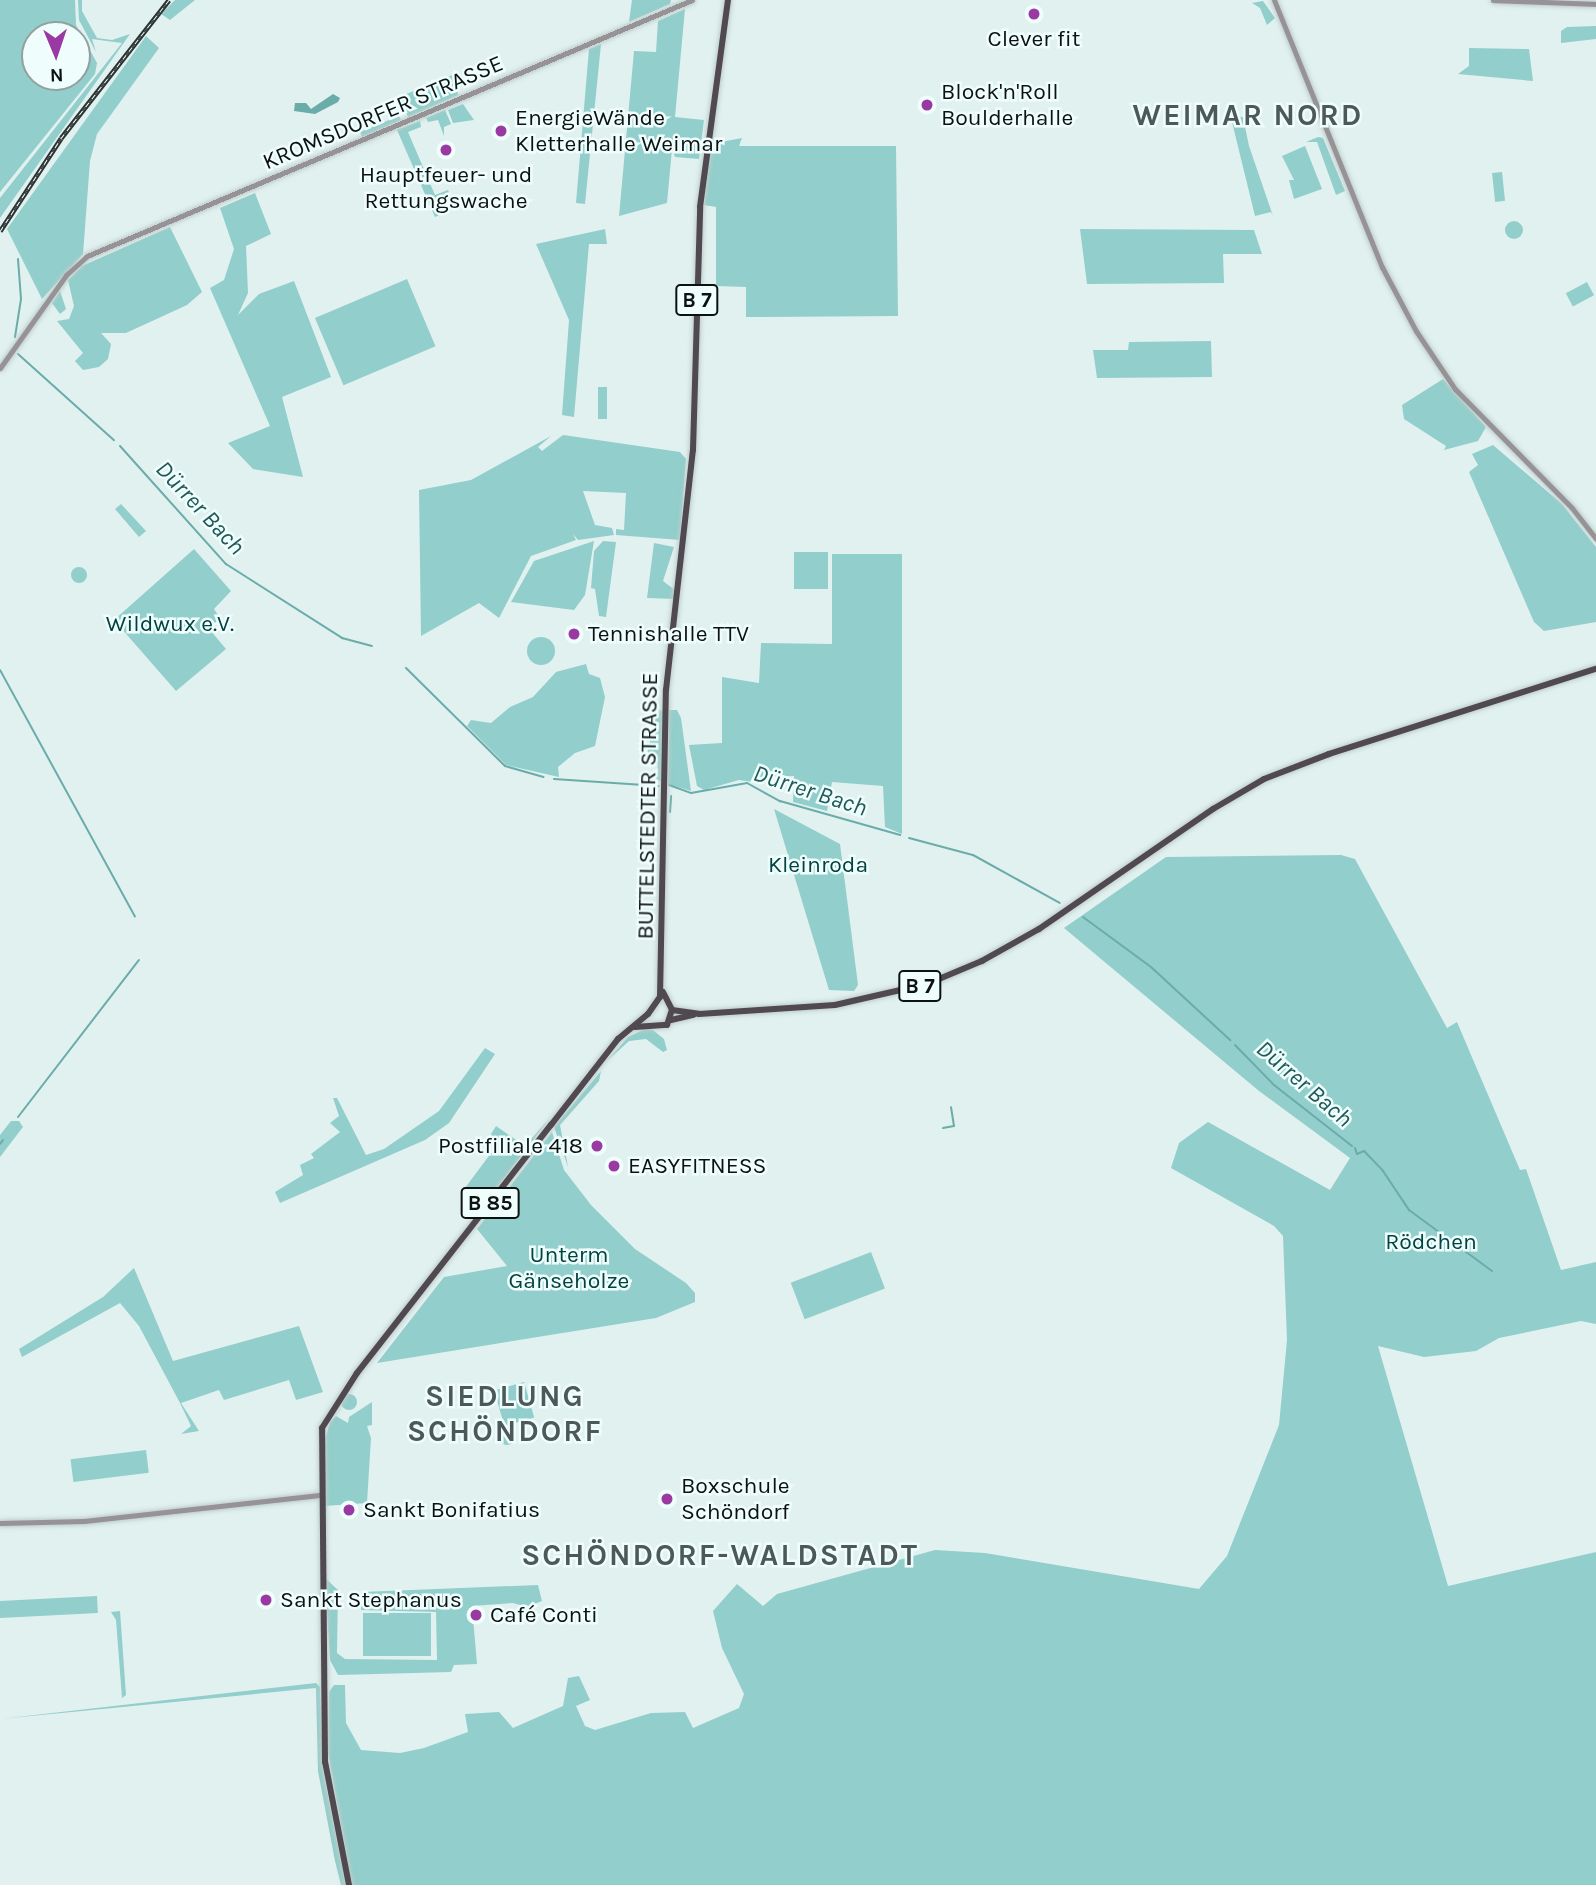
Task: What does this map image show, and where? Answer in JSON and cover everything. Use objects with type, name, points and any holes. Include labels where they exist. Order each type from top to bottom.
[{"type":"main road","name":"BUTTELSTEDTER STRASSE","points":[[662,987],[666,690],[694,450],[700,207],[728,0]]},
{"type":"main road","name":"B 7","points":[[671,1020],[699,1014],[835,1005],[899,992],[953,974],[1039,929],[1213,809],[1264,779],[1350,747],[1596,669]]},
{"type":"main road","name":"B 7","points":[[657,1004],[662,987]]},
{"type":"main road","name":"B 7","points":[[662,987],[669,1007],[699,1014]]},
{"type":"main road","points":[[631,1028],[654,1023],[662,1026],[671,1020],[669,1007],[657,1004],[651,1012],[654,1023]]},
{"type":"main road","name":"B 85","points":[[349,1885],[329,1790],[320,1495],[321,1433],[336,1401],[631,1028],[651,1012]]},
{"type":"street","name":"KROMSDORFER STRASSE","points":[[0,368],[66,275],[87,256],[692,0]]},
{"type":"street","points":[[1274,0],[1382,267],[1416,331],[1454,389],[1572,508],[1596,539]]},
{"type":"street","points":[[1493,0],[1596,4]]},
{"type":"street","points":[[0,1523],[84,1521],[320,1495]]},
{"type":"green space","points":[[0,0],[75,0],[76,21],[21,21],[21,91],[81,91],[0,192]]},
{"type":"green space","points":[[78,0],[82,0],[82,11],[88,21],[79,20]]},
{"type":"green space","points":[[175,0],[195,0],[170,20],[161,14]]},
{"type":"green space","points":[[632,0],[671,0],[670,4],[629,22]]},
{"type":"green space","points":[[1263,1],[1275,18],[1267,25],[1260,8],[1252,3]]},
{"type":"green space","points":[[685,9],[675,117],[704,120],[699,159],[675,157],[672,149],[667,203],[619,216],[634,51],[656,52],[658,21]]},
{"type":"green space","points":[[1596,26],[1596,39],[1561,43],[1561,31],[1567,27]]},
{"type":"green space","points":[[91,27],[97,38],[112,40],[130,34],[91,89],[91,82],[122,43],[92,39],[96,52],[91,43]]},
{"type":"green space","points":[[146,36],[159,48],[97,134],[90,161],[83,254],[42,299],[7,229]]},
{"type":"green space","points":[[601,44],[585,204],[576,203],[589,49]]},
{"type":"green space","points":[[1469,48],[1529,49],[1533,81],[1458,74],[1469,66]]},
{"type":"green space","points":[[91,52],[97,63],[91,79]]},
{"type":"green space","points":[[455,74],[458,95],[408,117],[406,112],[398,115],[394,106],[380,111],[377,106]]},
{"type":"green space","points":[[84,91],[90,91],[0,218],[0,198]]},
{"type":"green space","points":[[463,104],[474,120],[453,123],[448,110]]},
{"type":"green space","points":[[445,110],[451,124],[444,127],[444,136],[438,120],[428,122],[426,118]]},
{"type":"green space","points":[[399,116],[401,120],[362,137],[360,132]]},
{"type":"green space","points":[[1243,117],[1249,146],[1273,216],[1271,212],[1255,216],[1231,118]]},
{"type":"green space","points":[[420,121],[421,127],[408,132],[435,195],[448,190],[455,208],[435,217],[397,130]]},
{"type":"green space","points":[[1318,137],[1323,138],[1345,191],[1336,195],[1317,142],[1306,142]]},
{"type":"green space","points":[[742,138],[739,146],[896,146],[898,316],[746,317],[746,287],[716,286],[716,207],[704,205],[711,144]]},
{"type":"green space","points":[[1305,146],[1322,189],[1294,199],[1289,180],[1294,180],[1282,156]]},
{"type":"green space","points":[[1502,172],[1505,201],[1495,202],[1492,173]]},
{"type":"green space","points":[[255,193],[271,234],[246,246],[248,293],[238,315],[259,294],[294,281],[331,377],[282,397],[303,477],[253,469],[228,443],[270,426],[210,288],[224,280],[234,249],[220,208]]},
{"type":"green space","points":[[1514,221],[1520,224],[1523,230],[1520,236],[1514,239],[1508,236],[1505,230],[1508,224]]},
{"type":"green space","points":[[170,227],[202,292],[187,305],[126,333],[101,333],[111,344],[108,359],[99,367],[83,370],[75,361],[83,353],[57,321],[69,319],[74,306],[68,280],[82,266]]},
{"type":"green space","points":[[605,229],[607,244],[589,244],[574,417],[562,415],[569,320],[536,244]]},
{"type":"green space","points":[[1080,229],[1254,230],[1262,254],[1223,254],[1224,283],[1087,284]]},
{"type":"green space","points":[[407,279],[436,346],[343,385],[315,318]]},
{"type":"green space","points":[[1587,282],[1594,295],[1573,307],[1566,293]]},
{"type":"green space","points":[[60,291],[66,309],[60,314],[52,303]]},
{"type":"green space","points":[[1211,341],[1212,377],[1097,378],[1093,350],[1128,350],[1129,342]]},
{"type":"green space","points":[[1443,379],[1486,427],[1478,441],[1444,450],[1446,446],[1404,419],[1402,405]]},
{"type":"green space","points":[[598,387],[607,387],[607,419],[598,419]]},
{"type":"green space","points":[[563,435],[680,452],[686,459],[680,540],[616,535],[616,529],[624,530],[626,493],[583,491],[595,525],[612,528],[614,535],[578,540],[573,534],[576,540],[531,556],[499,618],[479,603],[421,636],[419,490],[471,480],[551,436],[538,447],[542,451]]},
{"type":"green space","points":[[1493,445],[1562,504],[1596,547],[1596,622],[1544,631],[1534,622],[1469,472],[1478,465],[1472,454]]},
{"type":"green space","points":[[121,504],[146,531],[139,537],[115,509]]},
{"type":"green space","points":[[594,541],[585,595],[574,610],[511,602],[534,561]]},
{"type":"green space","points":[[603,541],[616,542],[606,617],[599,616],[595,589],[591,588],[594,551]]},
{"type":"green space","points":[[654,543],[674,547],[663,581],[675,590],[674,599],[647,598]]},
{"type":"green space","name":"Wildwux e.V.","points":[[194,549],[231,591],[214,609],[220,618],[210,630],[226,649],[176,691],[114,620]]},
{"type":"green space","points":[[794,552],[828,552],[828,589],[794,589]]},
{"type":"green space","points":[[832,554],[902,554],[902,834],[885,827],[883,786],[832,782],[827,811],[793,802],[794,776],[754,777],[753,782],[739,780],[704,790],[697,786],[689,745],[722,743],[722,677],[759,683],[761,643],[832,644]]},
{"type":"green space","points":[[76,567],[82,567],[87,575],[85,581],[76,583],[71,578],[71,572]]},
{"type":"green space","points":[[541,637],[551,641],[555,651],[551,661],[541,665],[531,661],[527,651],[531,641]]},
{"type":"green space","points":[[586,664],[589,674],[600,678],[605,697],[595,746],[575,753],[558,767],[559,777],[506,765],[467,726],[471,720],[491,723],[510,707],[533,697],[556,672]]},
{"type":"green space","points":[[663,710],[661,781],[656,780],[658,764],[647,754],[657,711]]},
{"type":"green space","points":[[669,710],[677,710],[681,718],[691,791],[668,784]]},
{"type":"green space","name":"Kleinroda","points":[[774,809],[840,844],[858,985],[854,991],[829,990]]},
{"type":"green space","name":"Rödchen","points":[[1341,855],[1355,859],[1447,1028],[1457,1022],[1520,1170],[1526,1169],[1561,1270],[1596,1262],[1596,1324],[1581,1321],[1499,1338],[1476,1351],[1424,1357],[1378,1346],[1448,1586],[1596,1552],[1596,1885],[352,1885],[328,1753],[329,1692],[334,1685],[345,1685],[346,1723],[361,1750],[400,1753],[424,1748],[468,1732],[465,1714],[499,1712],[513,1728],[563,1706],[568,1678],[579,1676],[590,1700],[576,1706],[585,1726],[595,1730],[651,1713],[685,1712],[693,1728],[739,1708],[744,1694],[722,1648],[713,1611],[737,1584],[763,1606],[777,1594],[935,1550],[985,1553],[1199,1589],[1227,1556],[1279,1425],[1287,1340],[1283,1236],[1274,1226],[1171,1168],[1179,1143],[1208,1122],[1330,1190],[1350,1158],[1259,1091],[1064,928],[1166,857]]},
{"type":"green space","points":[[649,1027],[664,1039],[667,1050],[663,1052],[646,1039],[629,1041],[607,1061],[628,1037]]},
{"type":"green space","points":[[485,1048],[495,1054],[449,1123],[425,1140],[280,1203],[275,1192],[303,1175],[300,1165],[314,1158],[311,1154],[340,1132],[330,1123],[339,1116],[333,1098],[337,1098],[366,1155],[384,1149],[439,1111]]},
{"type":"green space","points":[[601,1071],[599,1081],[560,1125],[568,1167],[554,1127]]},
{"type":"green space","points":[[549,1119],[486,1202],[465,1188],[497,1145],[491,1134],[496,1126],[525,1146]]},
{"type":"green space","points":[[11,1121],[19,1121],[23,1127],[0,1157],[0,1135]]},
{"type":"green space","name":"Unterm Gänseholze","points":[[552,1132],[564,1170],[591,1205],[635,1249],[686,1283],[695,1293],[695,1302],[656,1318],[377,1363],[444,1277],[507,1266],[477,1229]]},
{"type":"green space","points":[[871,1252],[885,1288],[805,1319],[791,1283]]},
{"type":"green space","points":[[134,1268],[173,1361],[299,1326],[323,1392],[296,1400],[289,1380],[224,1400],[219,1390],[181,1403],[199,1431],[181,1434],[191,1426],[139,1326],[120,1303],[22,1357],[19,1349],[103,1297]]},
{"type":"green space","points":[[524,1382],[534,1418],[504,1426],[494,1391]]},
{"type":"green space","points":[[346,1394],[352,1394],[357,1402],[355,1408],[346,1410],[341,1405],[341,1399]]},
{"type":"green space","points":[[372,1402],[372,1425],[367,1426],[371,1438],[367,1503],[324,1506],[323,1447],[330,1422],[336,1416],[348,1423],[349,1417]]},
{"type":"green space","points":[[507,1427],[513,1430],[516,1436],[513,1442],[507,1445],[501,1442],[498,1436],[501,1430]]},
{"type":"green space","points":[[146,1450],[149,1473],[73,1482],[71,1459]]},
{"type":"green space","points":[[325,1578],[338,1590],[337,1653],[345,1659],[437,1660],[436,1612],[361,1610],[362,1592],[538,1585],[542,1601],[527,1607],[513,1603],[472,1606],[477,1664],[454,1665],[451,1672],[338,1675],[330,1660]]},
{"type":"green space","points":[[97,1596],[98,1613],[0,1618],[0,1601]]},
{"type":"green space","points":[[120,1611],[126,1695],[122,1698],[116,1620],[111,1612]]},
{"type":"green space","points":[[363,1613],[431,1613],[431,1656],[363,1656]]},
{"type":"green space","points":[[316,1683],[320,1687],[323,1771],[346,1885],[341,1885],[335,1861],[318,1771],[316,1688],[0,1719]]},
{"type":"shaded area","points":[[333,94],[340,98],[338,102],[315,114],[294,111],[295,103],[306,103],[311,109]]},
{"type":"waterway","name":"Dürrer Bach","points":[[15,337],[21,299],[18,259]]},
{"type":"waterway","name":"Dürrer Bach","points":[[18,354],[114,440]]},
{"type":"waterway","name":"Dürrer Bach","points":[[120,446],[226,564],[342,638],[372,646]]},
{"type":"waterway","name":"Dürrer Bach","points":[[406,668],[505,766],[543,777]]},
{"type":"waterway","points":[[0,670],[135,917]]},
{"type":"waterway","name":"Dürrer Bach","points":[[554,779],[659,786]]},
{"type":"waterway","name":"Dürrer Bach","points":[[669,785],[691,793],[747,783],[780,801],[900,835]]},
{"type":"waterway","points":[[670,812],[671,796]]},
{"type":"waterway","name":"Dürrer Bach","points":[[909,838],[973,855],[1060,903]]},
{"type":"waterway","name":"Dürrer Bach","points":[[1083,917],[1151,967],[1230,1040]]},
{"type":"waterway","points":[[18,1117],[139,960]]},
{"type":"waterway","name":"Dürrer Bach","points":[[1235,1045],[1274,1085],[1352,1146]]},
{"type":"waterway","points":[[943,1128],[954,1126],[951,1107]]},
{"type":"waterway","points":[[0,1144],[3,1140]]},
{"type":"waterway","name":"Dürrer Bach","points":[[1355,1148],[1357,1154],[1364,1151],[1383,1171],[1409,1210],[1492,1271]]},
{"type":"railway","points":[[0,231],[61,138],[169,0]]},
{"type":"place","name":"Clever fit","points":[[1034,14]]},
{"type":"place","name":"Block'n'Roll Boulderhalle","points":[[927,105]]},
{"type":"place","name":"EnergieWände Kletterhalle Weimar","points":[[501,131]]},
{"type":"place","name":"Hauptfeuer- und Rettungswache","points":[[446,150]]},
{"type":"place","name":"Tennishalle TTV","points":[[574,634]]},
{"type":"place","name":"Postfiliale 418","points":[[597,1146]]},
{"type":"place","name":"EASYFITNESS","points":[[614,1166]]},
{"type":"place","name":"Boxschule Schöndorf","points":[[667,1499]]},
{"type":"place","name":"Sankt Bonifatius","points":[[349,1510]]},
{"type":"place","name":"Sankt Stephanus","points":[[266,1600]]},
{"type":"place","name":"Café Conti","points":[[476,1615]]},
{"type":"district","name":"WEIMAR NORD","points":[[1248,115]]},
{"type":"district","name":"SIEDLUNG SCHÖNDORF","points":[[505,1413]]},
{"type":"district","name":"SCHÖNDORF-WALDSTADT","points":[[720,1555]]}]
